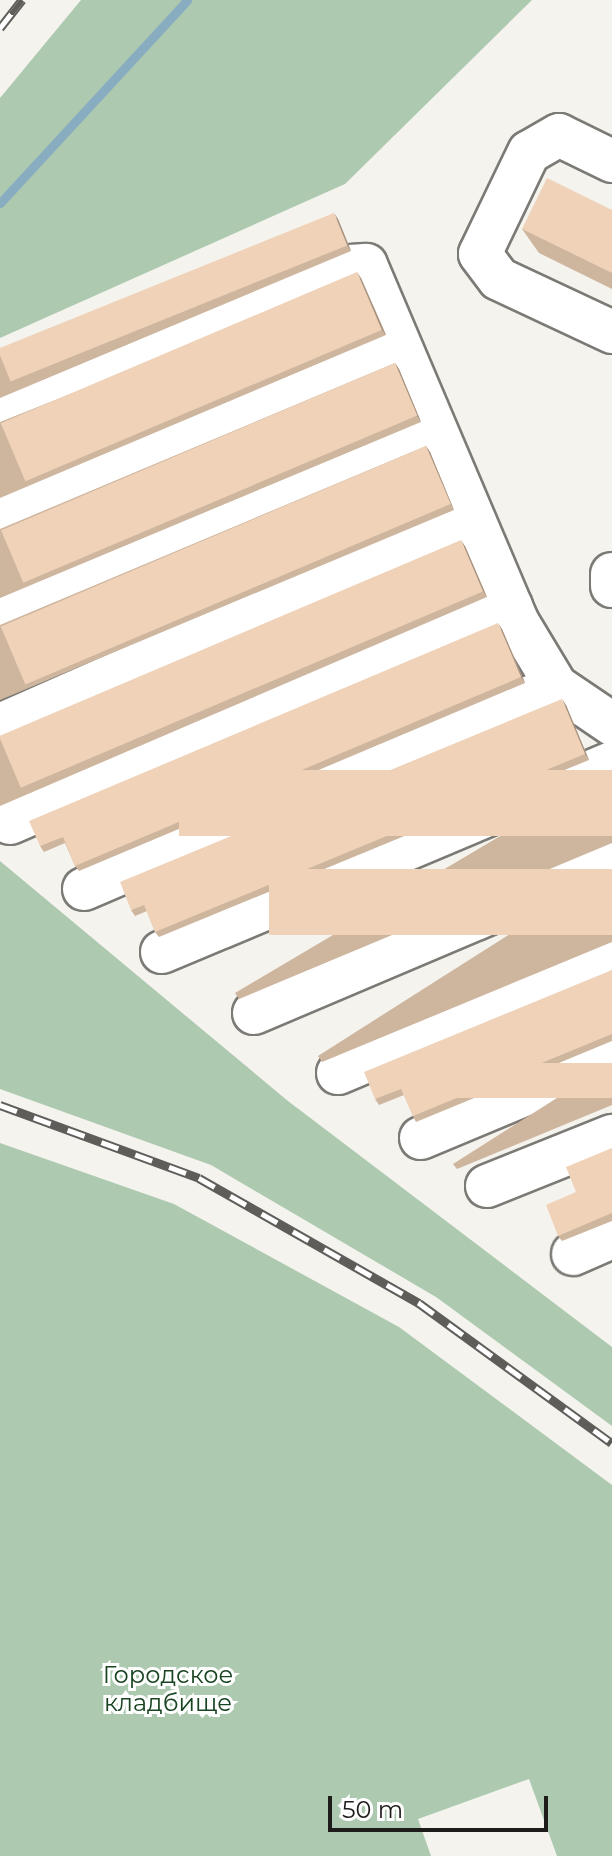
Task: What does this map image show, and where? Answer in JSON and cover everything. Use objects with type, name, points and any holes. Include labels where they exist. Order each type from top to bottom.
[{"type":"lane","points":[[612,161],[559,135],[529,152],[480,254],[499,279],[612,332]]},
{"type":"lane","points":[[0,414],[358,264],[370,270],[472,517],[541,665],[556,686],[612,724]]},
{"type":"lane","points":[[0,516],[401,349]]},
{"type":"lane","points":[[0,620],[438,437]]},
{"type":"lane","points":[[0,725],[472,517]]},
{"type":"lane","points":[[612,574],[612,586]]},
{"type":"lane","points":[[10,823],[511,606]]},
{"type":"lane","points":[[84,889],[556,686]]},
{"type":"lane","points":[[162,952],[612,763]]},
{"type":"lane","points":[[254,1013],[612,861]]},
{"type":"lane","points":[[338,1073],[612,959]]},
{"type":"lane","points":[[421,1138],[612,1058]]},
{"type":"lane","points":[[487,1186],[612,1136]]},
{"type":"lane","points":[[573,1254],[612,1237]]},
{"type":"green space","points":[[81,0],[532,0],[345,184],[0,338],[0,98]]},
{"type":"green space","points":[[0,861],[288,1101],[612,1347],[612,1426],[436,1297],[211,1165],[0,1089]]},
{"type":"green space","name":"Городское кладбище","points":[[0,1143],[174,1204],[399,1327],[612,1485],[612,1856],[557,1856],[529,1779],[418,1819],[431,1856],[0,1856]]},
{"type":"building","points":[[547,178],[612,210],[612,273],[522,229]]},
{"type":"building","points":[[334,213],[347,245],[11,381],[0,348]]},
{"type":"building","points":[[357,272],[382,330],[25,481],[1,423]]},
{"type":"building","points":[[395,363],[417,415],[23,583],[1,530]]},
{"type":"building","points":[[426,446],[451,504],[25,685],[1,627]]},
{"type":"building","points":[[461,540],[483,592],[21,788],[0,736]]},
{"type":"building","points":[[498,623],[521,677],[75,866],[63,837],[40,846],[29,821]]},
{"type":"building","points":[[562,699],[585,754],[155,932],[144,905],[131,910],[120,882]]},
{"type":"building","points":[[179,770],[612,770],[612,836],[179,836]]},
{"type":"building","points":[[269,869],[612,869],[612,935],[269,935]]},
{"type":"building","points":[[612,970],[612,1034],[413,1116],[401,1089],[375,1099],[364,1072]]},
{"type":"building","points":[[427,1063],[612,1063],[612,1098],[427,1098]]},
{"type":"building","points":[[612,1148],[612,1213],[558,1236],[546,1205],[576,1192],[566,1167]]},
{"type":"waterway","points":[[0,203],[187,0]]},
{"type":"railway","points":[[0,28],[22,0]]},
{"type":"railway","points":[[0,1105],[199,1178],[419,1303],[612,1443]]}]
